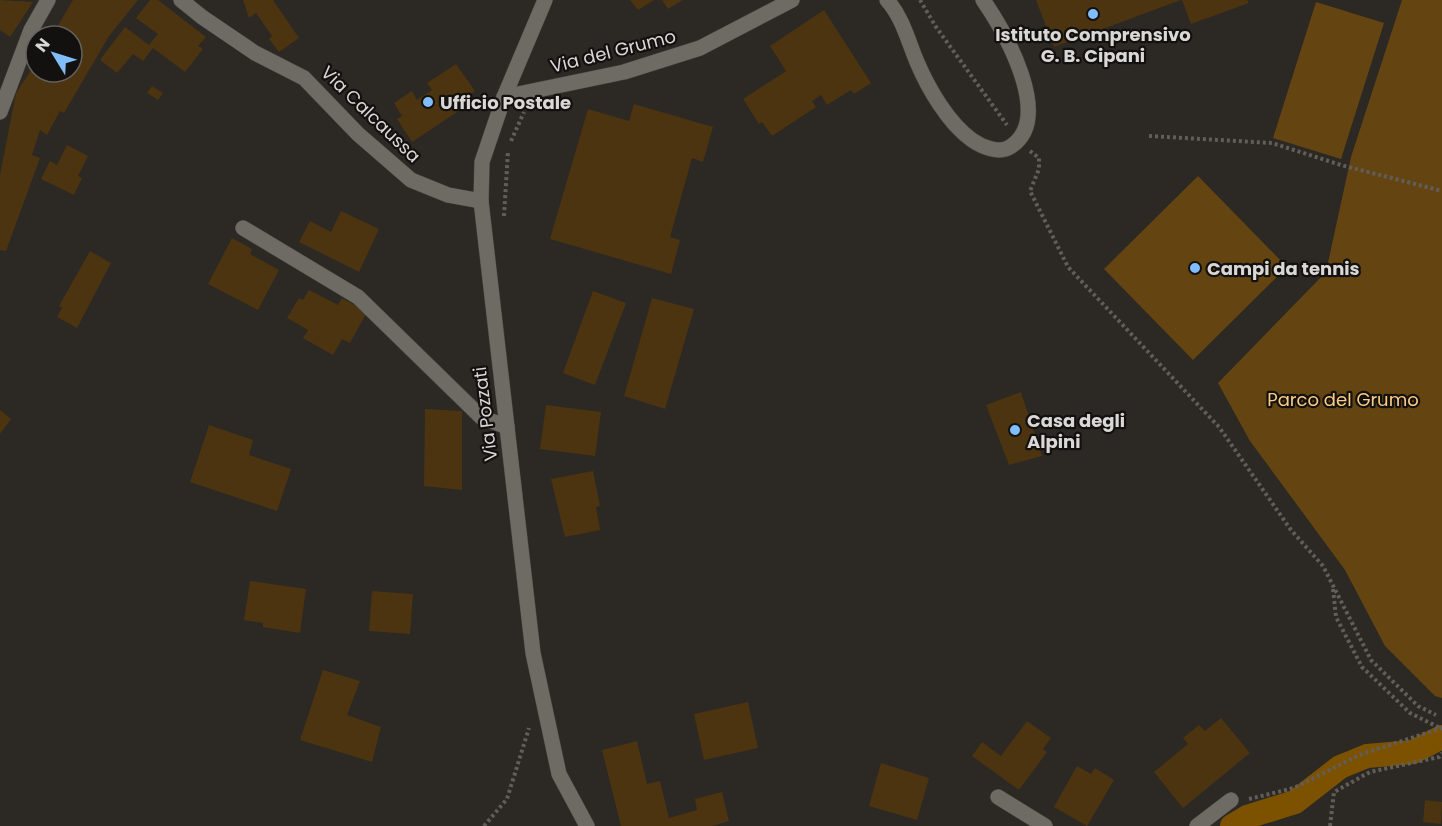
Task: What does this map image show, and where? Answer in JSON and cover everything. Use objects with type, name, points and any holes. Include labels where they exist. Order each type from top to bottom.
[{"type":"street","points":[[0,112],[31,30],[48,0]]},
{"type":"street","name":"Via Calcaussa","points":[[181,0],[255,53],[304,78],[358,134],[411,180],[448,195],[481,201]]},
{"type":"street","name":"Via Pozzati","points":[[545,0],[504,97],[482,162],[481,201],[533,653],[559,774],[587,826]]},
{"type":"street","name":"Via del Grumo","points":[[504,97],[624,72],[700,48],[792,0]]},
{"type":"street","points":[[887,0],[905,29],[917,63],[957,127],[973,141],[993,150],[1006,150],[1019,142],[1027,131],[1030,119],[1025,83],[997,20],[982,0]]},
{"type":"street","points":[[243,228],[358,297],[481,417],[507,427]]},
{"type":"street","points":[[998,797],[1045,826]]},
{"type":"street","points":[[1197,826],[1231,800]]},
{"type":"path","points":[[920,0],[936,27],[1019,142],[1039,158],[1039,169],[1030,191],[1068,267],[1219,427],[1291,530],[1323,566],[1371,660],[1418,706],[1436,716]]},
{"type":"path","points":[[1149,136],[1272,143],[1341,165],[1442,191]]},
{"type":"path","points":[[1333,585],[1336,617],[1362,666],[1410,713],[1442,729]]},
{"type":"path","points":[[484,826],[507,800],[532,719]]},
{"type":"path","points":[[1231,800],[1248,800],[1294,788],[1359,755],[1442,729]]},
{"type":"path","points":[[1330,826],[1334,792],[1370,772],[1440,755]]},
{"type":"green space","name":"Parco del Grumo","points":[[1402,0],[1442,0],[1442,698],[1435,696],[1385,646],[1345,570],[1250,441],[1218,383],[1326,272],[1351,157]]},
{"type":"green space","points":[[1316,2],[1384,23],[1341,159],[1273,138]]},
{"type":"green space","name":"Campi da tennis","points":[[1198,176],[1287,267],[1193,360],[1104,269]]},
{"type":"building","points":[[0,0],[33,2],[10,37],[0,30]]},
{"type":"building","points":[[73,0],[138,0],[109,36],[84,79],[84,24],[59,24]]},
{"type":"building","points":[[150,0],[158,0],[206,37],[198,46],[203,49],[185,72],[153,48],[143,61],[133,54],[117,73],[100,60],[125,27],[149,45],[158,34],[136,18]]},
{"type":"building","points":[[243,0],[273,0],[299,38],[279,52],[269,39],[272,36],[256,13],[249,18]]},
{"type":"building","points":[[630,0],[654,0],[638,10]]},
{"type":"building","points":[[662,0],[683,0],[668,9]]},
{"type":"building","name":"Istituto Comprensivo G. B. Cipani","points":[[1036,0],[1181,0],[1054,47]]},
{"type":"building","points":[[1182,0],[1247,0],[1249,3],[1191,24]]},
{"type":"building","points":[[824,10],[871,83],[854,94],[851,90],[827,105],[821,95],[812,101],[816,107],[772,136],[762,122],[759,124],[743,99],[786,71],[770,46]]},
{"type":"building","name":"Ufficio Postale","points":[[456,64],[475,91],[456,104],[460,110],[412,142],[397,119],[402,116],[394,103],[412,91],[417,100],[432,90],[427,83]]},
{"type":"building","points":[[24,81],[24,84],[81,84],[64,113],[60,111],[47,135],[40,130],[32,155],[40,158],[6,251],[0,250],[0,175],[16,93]]},
{"type":"building","points":[[152,86],[163,93],[158,100],[147,93]]},
{"type":"building","points":[[634,104],[713,127],[703,162],[692,158],[670,237],[680,240],[671,274],[550,239],[588,109],[629,121]]},
{"type":"building","points":[[67,145],[88,156],[78,176],[82,178],[74,195],[41,179],[50,161],[57,165]]},
{"type":"building","points":[[341,211],[379,229],[359,272],[299,242],[310,221],[331,232]]},
{"type":"building","points":[[232,238],[252,249],[250,254],[279,270],[258,310],[208,284]]},
{"type":"building","points":[[90,251],[111,263],[77,328],[57,317],[62,308],[59,306]]},
{"type":"building","points":[[309,290],[338,305],[342,298],[367,312],[350,343],[342,339],[333,355],[303,338],[308,330],[287,318],[299,298],[303,300]]},
{"type":"building","points":[[593,291],[626,303],[595,385],[563,373]]},
{"type":"building","points":[[652,298],[694,309],[665,409],[624,396]]},
{"type":"building","name":"Casa degli Alpini","points":[[1021,392],[1042,456],[1009,465],[986,405]]},
{"type":"building","points":[[546,405],[601,412],[595,456],[540,449]]},
{"type":"building","points":[[425,409],[462,411],[462,490],[424,486]]},
{"type":"building","points":[[0,410],[11,419],[0,434]]},
{"type":"building","points":[[209,425],[253,440],[249,455],[291,469],[277,511],[190,482]]},
{"type":"building","points":[[593,471],[600,506],[596,507],[600,530],[565,537],[551,479]]},
{"type":"building","points":[[250,581],[306,589],[300,633],[263,627],[263,623],[244,620]]},
{"type":"building","points":[[372,591],[413,594],[410,634],[369,631]]},
{"type":"building","points":[[323,670],[360,681],[347,715],[381,727],[372,762],[300,740]]},
{"type":"building","points":[[748,702],[758,748],[704,760],[694,714]]},
{"type":"building","points":[[1221,718],[1250,753],[1183,808],[1154,772],[1188,744],[1183,738],[1199,725],[1205,731]]},
{"type":"building","points":[[1027,721],[1051,738],[1043,749],[1047,752],[1019,790],[972,756],[982,742],[1001,756]]},
{"type":"building","points":[[637,741],[647,784],[660,781],[669,818],[697,810],[695,799],[722,792],[729,821],[712,826],[621,826],[602,750]]},
{"type":"building","points":[[881,763],[929,778],[917,820],[869,806]]},
{"type":"building","points":[[1077,766],[1091,774],[1095,768],[1114,780],[1087,826],[1054,807]]},
{"type":"building","points":[[1425,800],[1442,802],[1441,824],[1423,822]]},
{"type":"waterway","points":[[1232,826],[1247,817],[1295,802],[1340,767],[1367,756],[1413,752],[1442,737]]},
{"type":"place","name":"Istituto Comprensivo G. B. Cipani","points":[[1093,14]]},
{"type":"place","name":"Ufficio Postale","points":[[428,102]]},
{"type":"place","name":"Campi da tennis","points":[[1195,268]]},
{"type":"place","name":"Casa degli Alpini","points":[[1015,430]]}]
